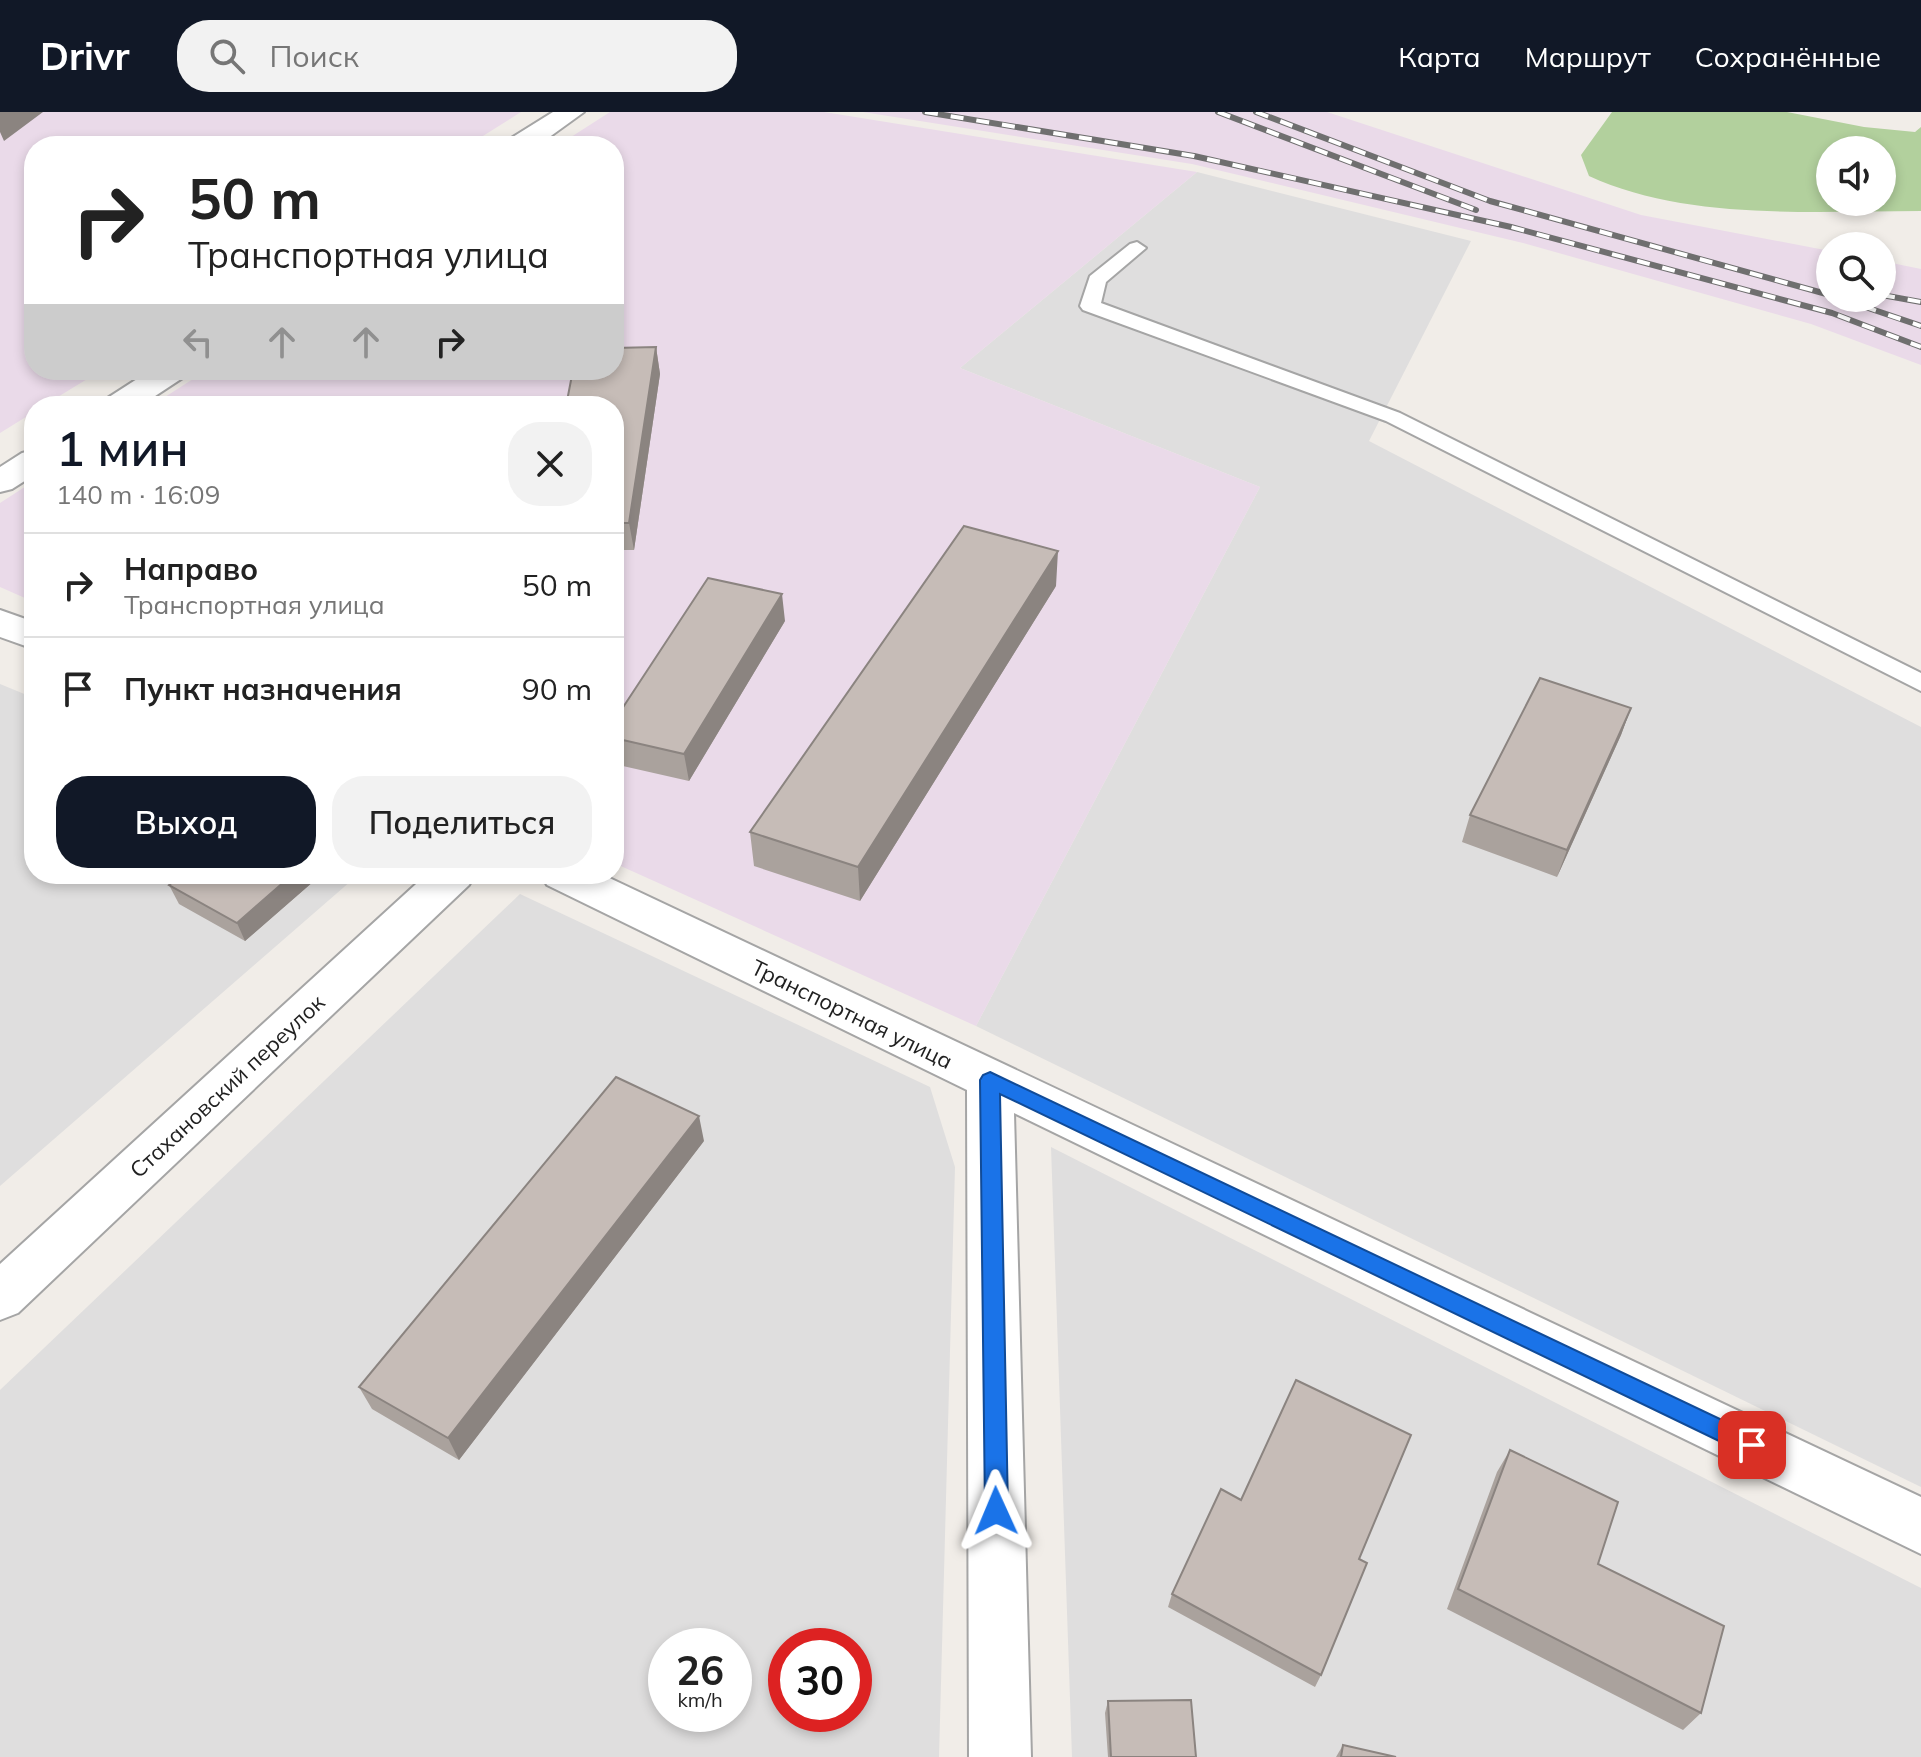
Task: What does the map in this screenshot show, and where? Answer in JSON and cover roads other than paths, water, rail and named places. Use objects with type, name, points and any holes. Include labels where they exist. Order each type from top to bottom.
[{"type":"street","points":[[534,136],[571,112]]},
{"type":"street","points":[[133,396],[158,380]]},
{"type":"street","points":[[0,482],[24,466]]},
{"type":"street","points":[[0,622],[24,633]]},
{"type":"street","name":"Стахановский переулок","points":[[0,1297],[443,884]]},
{"type":"street","name":"Транспортная улица","points":[[583,884],[1921,1526]]},
{"type":"street","points":[[990,1080],[1000,1757]]},
{"type":"lane","points":[[1137,248],[1097,280],[1090,306],[1393,417],[1921,683]]},
{"type":"railway","points":[[925,112],[1194,156],[1511,227],[1832,313],[1921,347]]},
{"type":"railway","points":[[1218,112],[1476,210]]},
{"type":"railway","points":[[1256,112],[1490,201],[1816,291]]},
{"type":"railway","points":[[1896,298],[1921,302]]},
{"type":"railway","points":[[1880,312],[1921,326]]}]
